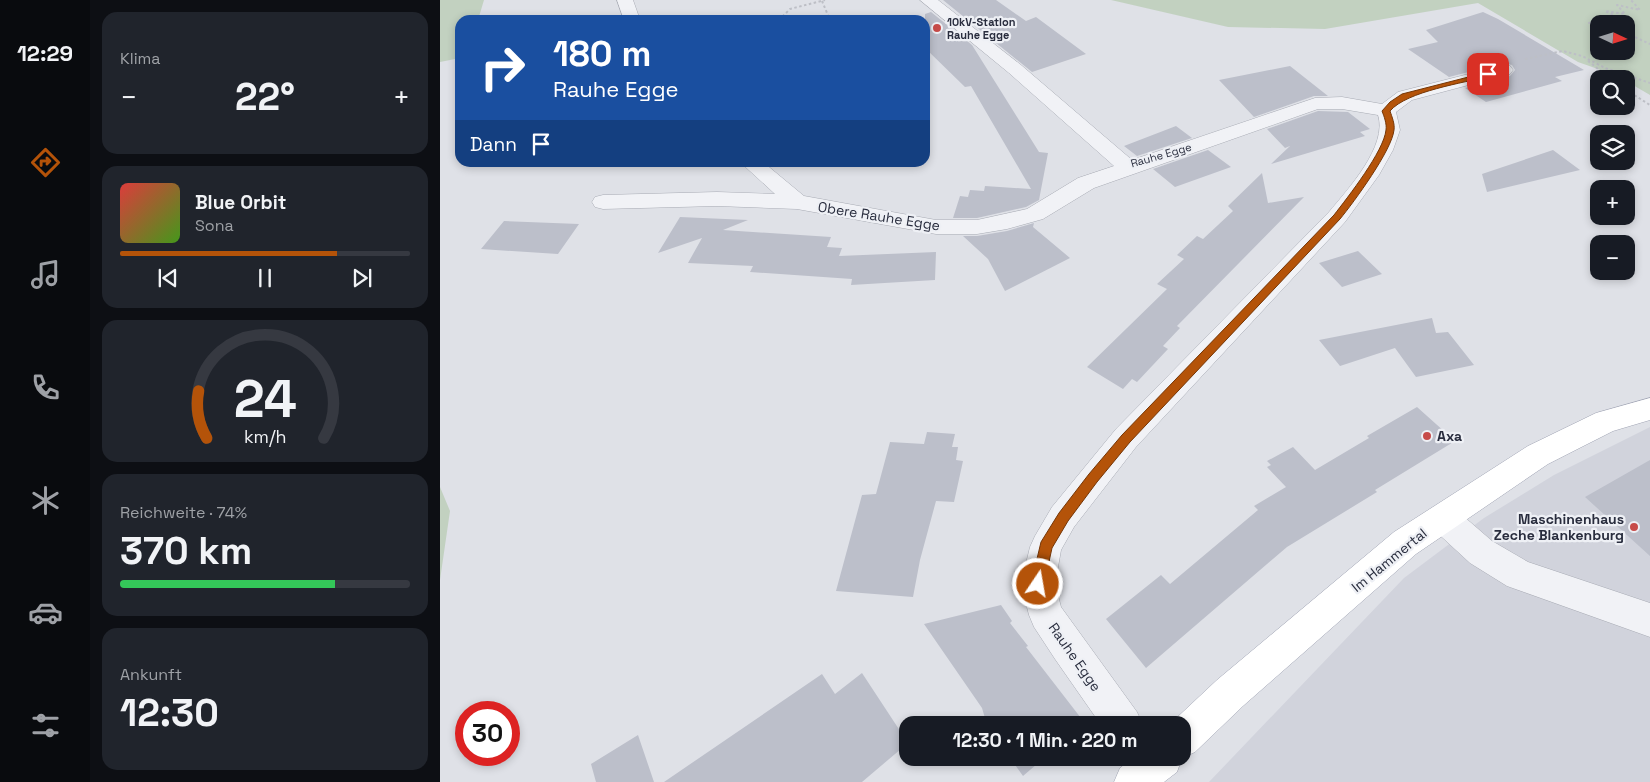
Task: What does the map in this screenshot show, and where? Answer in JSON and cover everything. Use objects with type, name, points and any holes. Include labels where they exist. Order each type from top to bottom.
[{"type":"main road","name":"Im Hammertal","points":[[1191,730],[1230,693],[1405,543],[1538,455],[1606,422],[1650,409]]},
{"type":"street","points":[[625,0],[630,15]]},
{"type":"street","name":"Rauhe Egge","points":[[928,0],[980,40],[1128,167],[1315,104],[1331,102],[1351,103],[1386,111],[1390,129],[1386,143],[1352,198],[1337,217],[1126,438],[1063,517],[1046,547],[1038,584],[1046,615],[1066,647],[1117,716]]},
{"type":"street","points":[[1386,111],[1392,104],[1405,96],[1504,70]]},
{"type":"street","name":"Obere Rauhe Egge","points":[[756,167],[797,202]]},
{"type":"street","name":"Obere Rauhe Egge","points":[[603,202],[717,199],[797,202],[936,227],[977,227],[1007,222],[1035,214],[1086,183],[1128,167]]},
{"type":"street","points":[[1443,518],[1481,552],[1519,575],[1650,620]]},
{"type":"path","points":[[784,15],[790,9],[824,0],[828,15]]},
{"type":"path","points":[[1613,15],[1605,11],[1625,14],[1617,5],[1640,10],[1631,0]]},
{"type":"path","points":[[1635,37],[1650,44]]},
{"type":"path","points":[[1504,70],[1502,65],[1554,52],[1562,52],[1582,56],[1605,68],[1650,83]]},
{"type":"path","points":[[1582,56],[1600,70]]},
{"type":"path","points":[[1635,96],[1650,105]]},
{"type":"shaded area","points":[[1650,427],[1650,782],[1209,782],[1404,578],[1484,518],[1554,475]]},
{"type":"green space","points":[[440,0],[484,0],[480,15],[455,15],[455,59],[440,62]]},
{"type":"green space","points":[[1111,0],[1650,0],[1650,95],[1635,86],[1635,70],[1601,70],[1578,62],[1478,3],[1325,29],[1228,27]]},
{"type":"green space","points":[[440,487],[450,511],[440,580]]},
{"type":"building","points":[[943,0],[996,0],[1026,21],[1036,17],[1086,54],[1032,72]]},
{"type":"building","points":[[931,12],[972,45],[1039,152],[1048,153],[1039,200],[1026,207],[977,218],[953,218],[960,196],[968,197],[970,190],[984,191],[985,186],[1031,189],[971,86],[965,87],[930,53],[930,15],[925,14]]},
{"type":"building","points":[[1483,12],[1584,70],[1555,77],[1562,81],[1486,102],[1465,88],[1510,76],[1515,70],[1512,65],[1504,63],[1449,77],[1408,49],[1438,42],[1426,30]]},
{"type":"building","points":[[1290,66],[1328,96],[1314,96],[1254,117],[1219,80]]},
{"type":"building","points":[[1318,111],[1348,112],[1370,129],[1360,132],[1365,136],[1271,164],[1290,146],[1285,148],[1267,129]]},
{"type":"building","points":[[1176,126],[1192,138],[1137,156],[1124,146]]},
{"type":"building","points":[[1208,150],[1231,167],[1175,187],[1153,169]]},
{"type":"building","points":[[1553,150],[1580,170],[1487,192],[1482,174]]},
{"type":"building","points":[[1262,173],[1268,203],[1304,197],[1177,326],[1180,328],[1163,346],[1168,349],[1137,382],[1132,379],[1123,389],[1087,367],[1167,289],[1157,284],[1184,259],[1177,255],[1197,236],[1203,239],[1233,211],[1228,206]]},
{"type":"building","points":[[680,217],[748,220],[723,230],[831,237],[827,247],[842,248],[839,256],[936,252],[935,280],[851,285],[852,279],[750,272],[753,266],[688,263],[702,238],[658,253]]},
{"type":"building","points":[[504,221],[579,224],[558,254],[481,249]]},
{"type":"building","points":[[1034,223],[1033,227],[1070,258],[1005,291],[988,259],[963,236],[977,236],[1007,231]]},
{"type":"building","points":[[1358,251],[1382,274],[1342,287],[1319,263]]},
{"type":"building","points":[[1432,318],[1436,333],[1448,332],[1474,365],[1416,377],[1395,348],[1340,366],[1319,340]]},
{"type":"building","points":[[1417,407],[1455,441],[1375,490],[1377,492],[1287,547],[1146,668],[1106,619],[1161,575],[1170,584],[1258,510],[1254,506],[1286,487],[1267,467],[1271,465],[1267,461],[1293,447],[1315,470],[1369,438],[1367,436]]},
{"type":"building","points":[[927,432],[955,434],[952,447],[958,447],[956,460],[963,461],[954,502],[936,501],[920,560],[913,597],[836,591],[862,495],[876,494],[890,442],[924,444]]},
{"type":"building","name":"Maschinenhaus Zeche Blankenburg","points":[[1650,460],[1650,556],[1585,497]]},
{"type":"building","points":[[1001,605],[1012,621],[1010,623],[1028,646],[1026,647],[1079,716],[984,716],[982,708],[924,624]]},
{"type":"building","points":[[862,673],[899,729],[899,751],[862,782],[664,782],[822,674],[835,694]]},
{"type":"building","points":[[638,735],[654,782],[596,782],[591,764]]},
{"type":"building","points":[[1016,766],[1035,766],[1023,776]]},
{"type":"place","name":"10kV-Station Rauhe Egge","points":[[937,28]]},
{"type":"place","name":"Axa","points":[[1427,436]]},
{"type":"place","name":"Maschinenhaus Zeche Blankenburg","points":[[1634,527]]},
{"type":"route","points":[[1038,584],[1046,547],[1063,517],[1093,478],[1126,438],[1337,217],[1352,198],[1386,143],[1390,129],[1386,111],[1392,104],[1405,96],[1488,74]]}]
